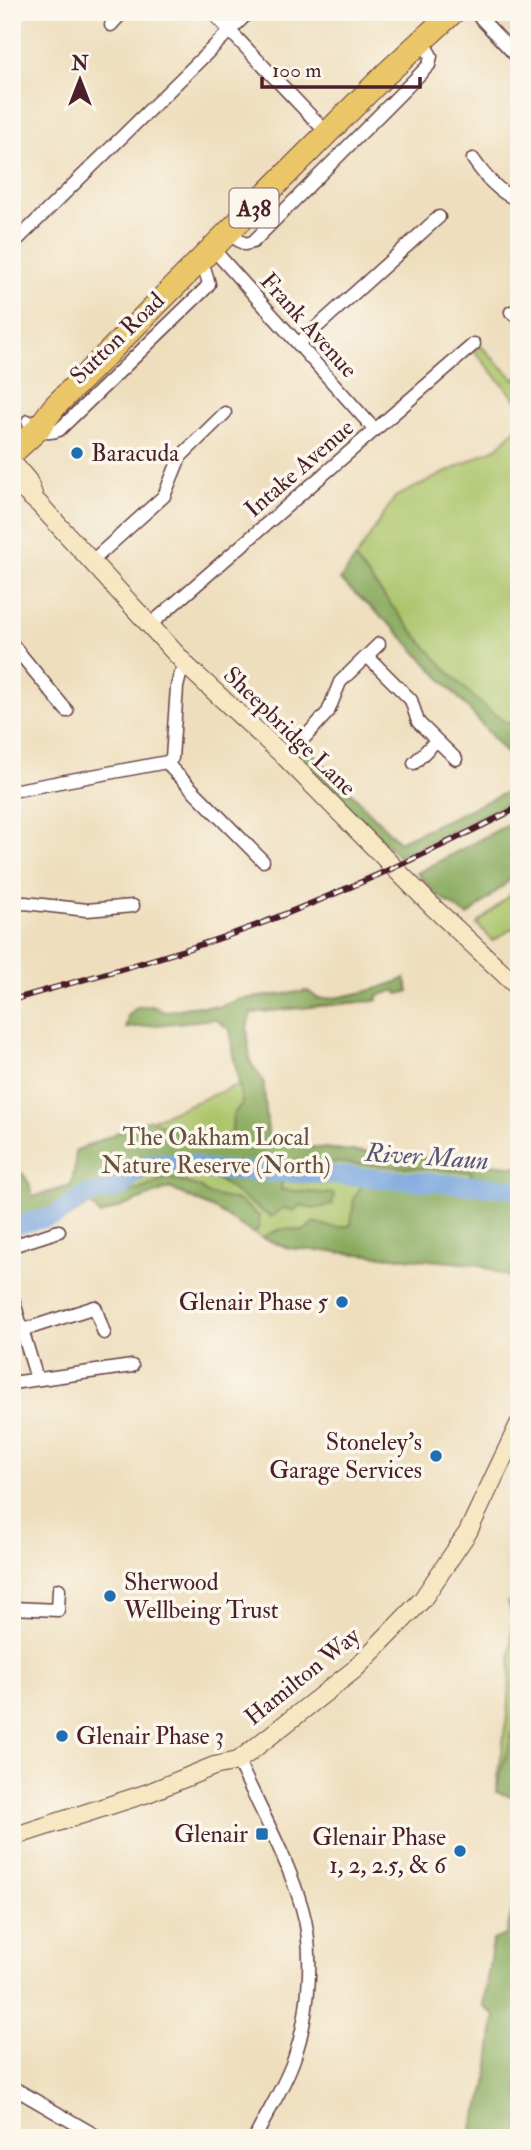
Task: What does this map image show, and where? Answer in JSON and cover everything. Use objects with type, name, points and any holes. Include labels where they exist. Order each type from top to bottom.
[{"type":"highway","name":"Sutton Road","points":[[12,453],[26,428],[55,406],[327,133],[453,12]]},
{"type":"street","points":[[111,25],[123,12]]},
{"type":"street","points":[[212,12],[327,133]]},
{"type":"street","points":[[12,245],[249,12]]},
{"type":"street","points":[[475,12],[519,59]]},
{"type":"street","points":[[214,248],[253,242],[263,232],[429,65],[431,56],[422,40]]},
{"type":"street","points":[[473,159],[479,176],[508,197],[519,200]]},
{"type":"street","points":[[298,344],[439,217]]},
{"type":"street","name":"Frank Avenue","points":[[214,248],[375,430]]},
{"type":"street","name":"Sutton Road","points":[[26,428],[51,433],[59,430],[205,289],[209,284],[214,248]]},
{"type":"street","name":"Intake Avenue","points":[[151,624],[474,344]]},
{"type":"street","points":[[92,561],[164,496],[180,457],[225,413]]},
{"type":"street","name":"Sheepbridge Lane","points":[[12,462],[28,481],[36,500]]},
{"type":"street","name":"Sheepbridge Lane","points":[[12,481],[36,500],[188,667],[286,758],[433,907],[519,988]]},
{"type":"street","points":[[12,644],[67,711]]},
{"type":"street","points":[[286,758],[328,712],[340,682],[379,644]]},
{"type":"street","points":[[367,656],[411,700],[418,722],[456,759]]},
{"type":"street","points":[[12,791],[167,762],[172,758],[177,687],[180,676],[188,667]]},
{"type":"street","points":[[414,763],[436,741]]},
{"type":"street","points":[[167,762],[263,861]]},
{"type":"street","points":[[12,904],[87,910],[133,906]]},
{"type":"street","points":[[12,1246],[60,1231]]},
{"type":"street","points":[[12,1296],[37,1379]]},
{"type":"street","points":[[23,1330],[95,1307],[104,1333]]},
{"type":"street","points":[[12,1383],[132,1366]]},
{"type":"street","name":"Hamilton Way","points":[[12,1837],[148,1793],[214,1766],[238,1761],[354,1670],[422,1600],[468,1532],[519,1424]]},
{"type":"street","points":[[12,1608],[58,1610],[59,1589]]},
{"type":"street","points":[[238,1761],[289,1871],[303,1911],[309,1954],[306,2009],[295,2057],[255,2138]]},
{"type":"street","points":[[12,2087],[100,2138]]},
{"type":"green space","points":[[481,346],[514,379],[519,376],[519,403],[474,351]]},
{"type":"green space","points":[[519,426],[519,727],[480,703],[457,680],[408,626],[355,559],[395,497],[498,447]]},
{"type":"green space","points":[[355,559],[408,626],[457,680],[480,703],[519,727],[519,750],[510,758],[396,630],[340,580]]},
{"type":"green space","points":[[308,748],[399,842],[519,786],[519,798],[399,857],[297,755]]},
{"type":"green space","points":[[519,821],[519,872],[468,916],[437,895],[417,873],[507,825]]},
{"type":"green space","points":[[519,887],[519,924],[493,941],[477,924]]},
{"type":"green space","name":"The Oakham Local Nature Reserve (North)","points":[[405,978],[409,991],[398,994],[396,990],[377,996],[378,1000],[251,1013],[247,1027],[250,1062],[263,1080],[269,1143],[519,1167],[519,1281],[476,1264],[289,1248],[262,1238],[216,1210],[170,1188],[100,1215],[91,1204],[60,1221],[12,1232],[12,1203],[71,1186],[75,1151],[240,1084],[230,1030],[236,1000],[308,991],[317,998],[335,998],[375,989]]},
{"type":"green space","name":"The Oakham Local Nature Reserve (North)","points":[[405,978],[409,991],[398,994],[396,990],[377,996],[378,1000],[251,1013],[247,1027],[250,1062],[263,1080],[269,1143],[519,1167],[519,1255],[510,1277],[476,1264],[289,1248],[262,1238],[282,1229],[304,1231],[314,1222],[332,1227],[351,1225],[354,1198],[364,1182],[460,1186],[467,1182],[472,1172],[328,1162],[323,1171],[283,1171],[281,1190],[334,1194],[332,1205],[313,1209],[300,1205],[294,1211],[283,1208],[271,1217],[203,1172],[171,1167],[152,1169],[135,1177],[125,1193],[145,1188],[166,1177],[200,1187],[207,1194],[239,1201],[259,1216],[259,1227],[254,1234],[216,1210],[170,1188],[100,1215],[91,1204],[60,1221],[12,1232],[12,1180],[22,1173],[29,1183],[32,1197],[71,1186],[75,1151],[149,1119],[198,1138],[228,1144],[231,1141],[233,1115],[242,1103],[230,1030],[215,1019],[126,1028],[128,1016],[137,1007],[154,1006],[164,1012],[195,1006],[220,1007],[236,1000],[308,991],[317,998],[335,998],[375,989]]},
{"type":"green space","points":[[508,1602],[519,1602],[519,1798],[496,1792],[509,1702],[512,1616]]},
{"type":"green space","points":[[519,1706],[519,1798],[496,1792]]},
{"type":"green space","points":[[519,1881],[519,2138],[468,2138],[486,2089],[495,2016],[483,2006],[493,1940],[506,1935]]},
{"type":"waterway","name":"River Maun","points":[[12,1226],[55,1216],[86,1195],[119,1188],[140,1169],[152,1163],[190,1164],[210,1170],[337,1175],[519,1189]]},
{"type":"railway","points":[[12,1000],[166,956],[257,925],[389,870],[519,807]]},
{"type":"place","name":"Baracuda","points":[[77,453]]},
{"type":"place","name":"Glenair Phase 5","points":[[342,1302]]},
{"type":"place","name":"Stoneley's Garage Services","points":[[436,1456]]},
{"type":"place","name":"Sherwood Wellbeing Trust","points":[[110,1596]]},
{"type":"place","name":"Glenair Phase 3","points":[[62,1736]]},
{"type":"place","name":"Glenair","points":[[262,1834]]},
{"type":"place","name":"Glenair Phase 1, 2, 2.5, & 6","points":[[460,1851]]}]
